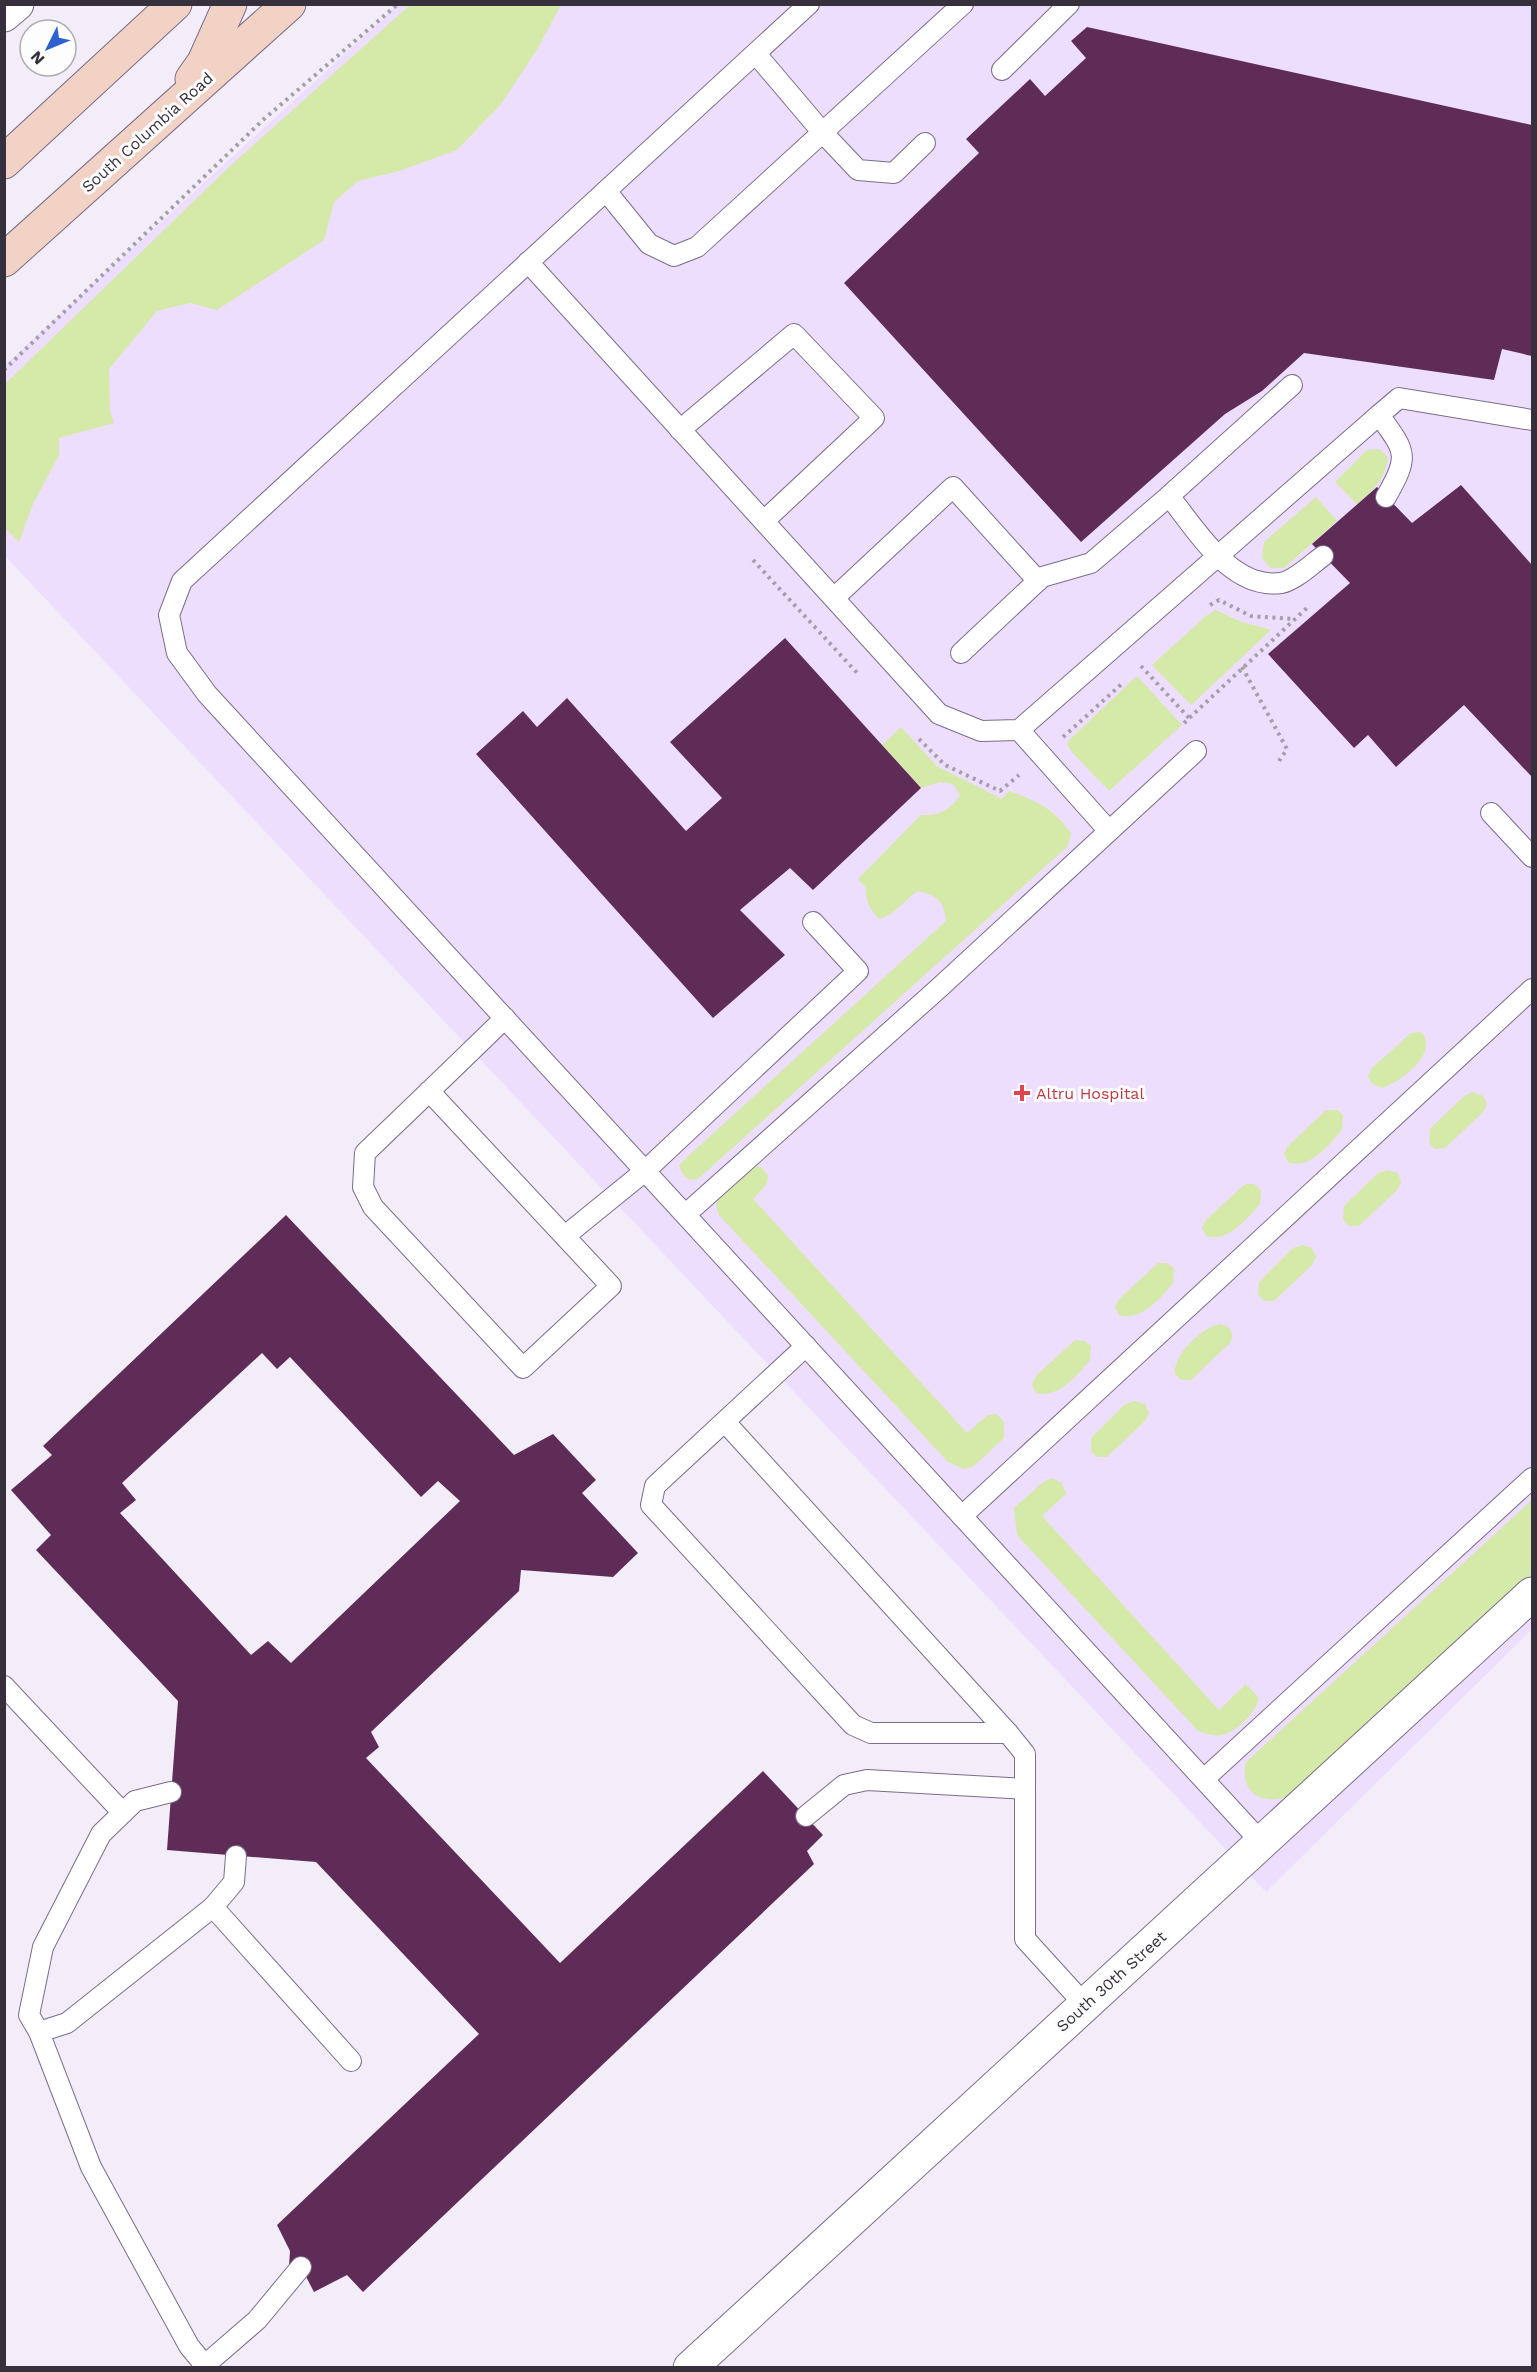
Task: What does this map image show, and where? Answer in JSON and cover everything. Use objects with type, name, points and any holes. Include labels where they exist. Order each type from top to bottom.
[{"type":"main road","points":[[4,162],[176,4]]},
{"type":"main road","points":[[164,116],[204,62],[230,4]]},
{"type":"main road","name":"South Columbia Road","points":[[4,260],[289,4]]},
{"type":"street","points":[[4,15],[17,4]]},
{"type":"street","name":"South 30th Street","points":[[690,2367],[1533,1594]]},
{"type":"lane","points":[[809,4],[211,552],[182,582],[169,615],[177,653],[207,693],[1262,1843]]},
{"type":"lane","points":[[606,191],[649,244],[674,256],[698,247],[963,4]]},
{"type":"lane","points":[[1002,70],[1069,4]]},
{"type":"lane","points":[[756,54],[822,133],[858,170],[894,173],[925,143]]},
{"type":"lane","points":[[528,262],[939,714],[981,731],[1019,730],[1399,398],[1533,420]]},
{"type":"lane","points":[[680,430],[794,334],[874,418],[764,521]]},
{"type":"lane","points":[[962,652],[1042,577],[1091,563],[1292,385]]},
{"type":"lane","points":[[1378,415],[1402,447],[1402,469],[1386,497]]},
{"type":"lane","points":[[834,598],[952,487],[1038,581]]},
{"type":"lane","points":[[1169,496],[1219,557],[1244,577],[1262,583],[1283,583],[1323,556]]},
{"type":"lane","points":[[1019,730],[1109,831]]},
{"type":"lane","points":[[686,1214],[939,988],[1196,751]]},
{"type":"lane","points":[[1491,813],[1533,857]]},
{"type":"lane","points":[[565,1236],[645,1171],[858,971],[813,922]]},
{"type":"lane","points":[[962,1516],[1533,989]]},
{"type":"lane","points":[[429,1091],[611,1286],[523,1368],[373,1207],[363,1187],[365,1154],[429,1091],[505,1018]]},
{"type":"lane","points":[[806,1346],[655,1486],[651,1505],[853,1725],[871,1733],[1008,1733]]},
{"type":"lane","points":[[725,1422],[1025,1754],[1025,1939],[1085,2006]]},
{"type":"lane","points":[[1204,1779],[1533,1478]]},
{"type":"lane","points":[[4,1686],[123,1813]]},
{"type":"lane","points":[[806,1816],[844,1785],[867,1780],[1025,1789]]},
{"type":"lane","points":[[171,1792],[135,1801],[101,1834],[43,1947],[28,2015],[39,2032],[91,2167],[189,2346],[206,2366],[257,2320],[301,2267]]},
{"type":"lane","points":[[39,2032],[68,2023],[213,1907],[234,1882],[236,1856]]},
{"type":"lane","points":[[213,1907],[351,2061]]},
{"type":"path","points":[[4,370],[264,119],[398,4]]},
{"type":"path","points":[[753,560],[866,682]]},
{"type":"path","points":[[1141,666],[1189,718]]},
{"type":"path","points":[[1242,667],[1287,749],[1279,761]]},
{"type":"shaded area","name":"Altru Hospital","points":[[398,5],[1532,5],[1532,1629],[1266,1892],[5,556],[5,365]]},
{"type":"green space","points":[[410,5],[561,5],[536,51],[501,104],[457,150],[399,171],[358,181],[334,202],[324,240],[217,310],[190,303],[157,311],[109,369],[110,412],[114,423],[59,438],[59,455],[33,504],[19,542],[5,528],[5,384],[230,166]]},
{"type":"green space","points":[[1379,449],[1388,457],[1387,465],[1373,489],[1357,504],[1335,482],[1367,450]]},
{"type":"green space","points":[[1316,497],[1337,521],[1284,568],[1271,568],[1262,558],[1264,542]]},
{"type":"green space","points":[[1216,610],[1239,621],[1271,630],[1191,705],[1152,665],[1206,616]]},
{"type":"green space","points":[[1137,676],[1182,725],[1109,791],[1070,750],[1067,742]]},
{"type":"green space","points":[[901,727],[937,766],[1002,799],[1009,791],[1036,802],[1051,812],[1071,833],[1068,846],[698,1179],[690,1180],[683,1175],[679,1165],[946,921],[944,908],[938,900],[918,891],[895,911],[879,919],[869,905],[866,888],[858,879],[921,815],[944,811],[953,805],[960,795],[953,784],[940,782],[921,788],[882,745]]},
{"type":"green space","points":[[1421,1032],[1426,1040],[1425,1049],[1415,1066],[1390,1085],[1382,1088],[1372,1084],[1368,1076],[1372,1068],[1411,1033]]},
{"type":"green space","points":[[1473,1092],[1483,1096],[1487,1104],[1483,1112],[1445,1148],[1435,1149],[1429,1143],[1430,1129],[1464,1096]]},
{"type":"green space","points":[[1326,1110],[1337,1110],[1343,1115],[1342,1129],[1325,1149],[1311,1159],[1296,1164],[1288,1162],[1284,1154],[1288,1146]]},
{"type":"green space","points":[[751,1166],[761,1167],[768,1175],[767,1184],[753,1199],[967,1433],[988,1415],[997,1414],[1004,1422],[1004,1438],[974,1466],[964,1469],[948,1462],[719,1215],[716,1206],[718,1199]]},
{"type":"green space","points":[[1388,1170],[1398,1173],[1401,1182],[1398,1189],[1359,1226],[1349,1226],[1343,1220],[1344,1206],[1378,1173]]},
{"type":"green space","points":[[1245,1184],[1254,1184],[1261,1190],[1260,1204],[1243,1223],[1229,1233],[1214,1237],[1206,1236],[1202,1228],[1206,1220]]},
{"type":"green space","points":[[1302,1245],[1312,1248],[1316,1257],[1312,1265],[1274,1301],[1264,1301],[1258,1295],[1259,1282],[1293,1248]]},
{"type":"green space","points":[[1158,1263],[1168,1263],[1174,1269],[1173,1283],[1149,1308],[1134,1315],[1119,1315],[1115,1307],[1119,1299]]},
{"type":"green space","points":[[1219,1324],[1229,1327],[1233,1336],[1230,1343],[1191,1380],[1181,1380],[1175,1374],[1178,1358],[1204,1331]]},
{"type":"green space","points":[[1075,1340],[1085,1341],[1091,1346],[1090,1360],[1066,1385],[1051,1393],[1036,1393],[1032,1384],[1036,1376]]},
{"type":"green space","points":[[1135,1401],[1145,1404],[1149,1413],[1145,1421],[1107,1457],[1096,1457],[1091,1451],[1091,1438],[1125,1404]]},
{"type":"green space","points":[[1052,1478],[1062,1483],[1066,1494],[1042,1516],[1219,1710],[1246,1684],[1259,1698],[1254,1709],[1234,1730],[1219,1735],[1198,1731],[1017,1535],[1014,1508],[1043,1482]]},
{"type":"green space","points":[[1532,1500],[1532,1574],[1297,1792],[1287,1797],[1267,1799],[1252,1792],[1245,1774],[1246,1762]]},
{"type":"building","points":[[1087,27],[1532,125],[1532,356],[1502,349],[1494,380],[1304,353],[1262,391],[1225,414],[1081,542],[844,283],[979,153],[966,139],[1030,79],[1045,96],[1086,58],[1071,41]]},
{"type":"building","points":[[1461,485],[1532,565],[1532,777],[1464,705],[1396,767],[1368,735],[1354,748],[1268,654],[1350,583],[1312,544],[1377,487],[1412,523]]},
{"type":"building","points":[[785,638],[921,788],[813,890],[790,868],[740,910],[785,955],[713,1018],[476,754],[523,711],[537,727],[567,698],[686,831],[722,798],[670,742]]},
{"type":"building","points":[[286,1215],[514,1455],[553,1434],[596,1480],[582,1493],[638,1553],[613,1577],[521,1570],[519,1591],[371,1732],[379,1747],[366,1758],[560,1963],[763,1771],[823,1835],[807,1851],[814,1864],[363,2292],[347,2275],[314,2292],[301,2267],[289,2266],[290,2251],[277,2225],[479,2034],[316,1862],[167,1850],[178,1701],[36,1550],[51,1535],[11,1490],[52,1455],[43,1446]],"holes":[[[262,1353],[277,1369],[290,1357],[421,1497],[438,1481],[460,1501],[291,1663],[268,1641],[251,1655],[120,1513],[136,1500],[122,1483]]]},
{"type":"place","name":"Altru Hospital","points":[[1022,1093]]}]
